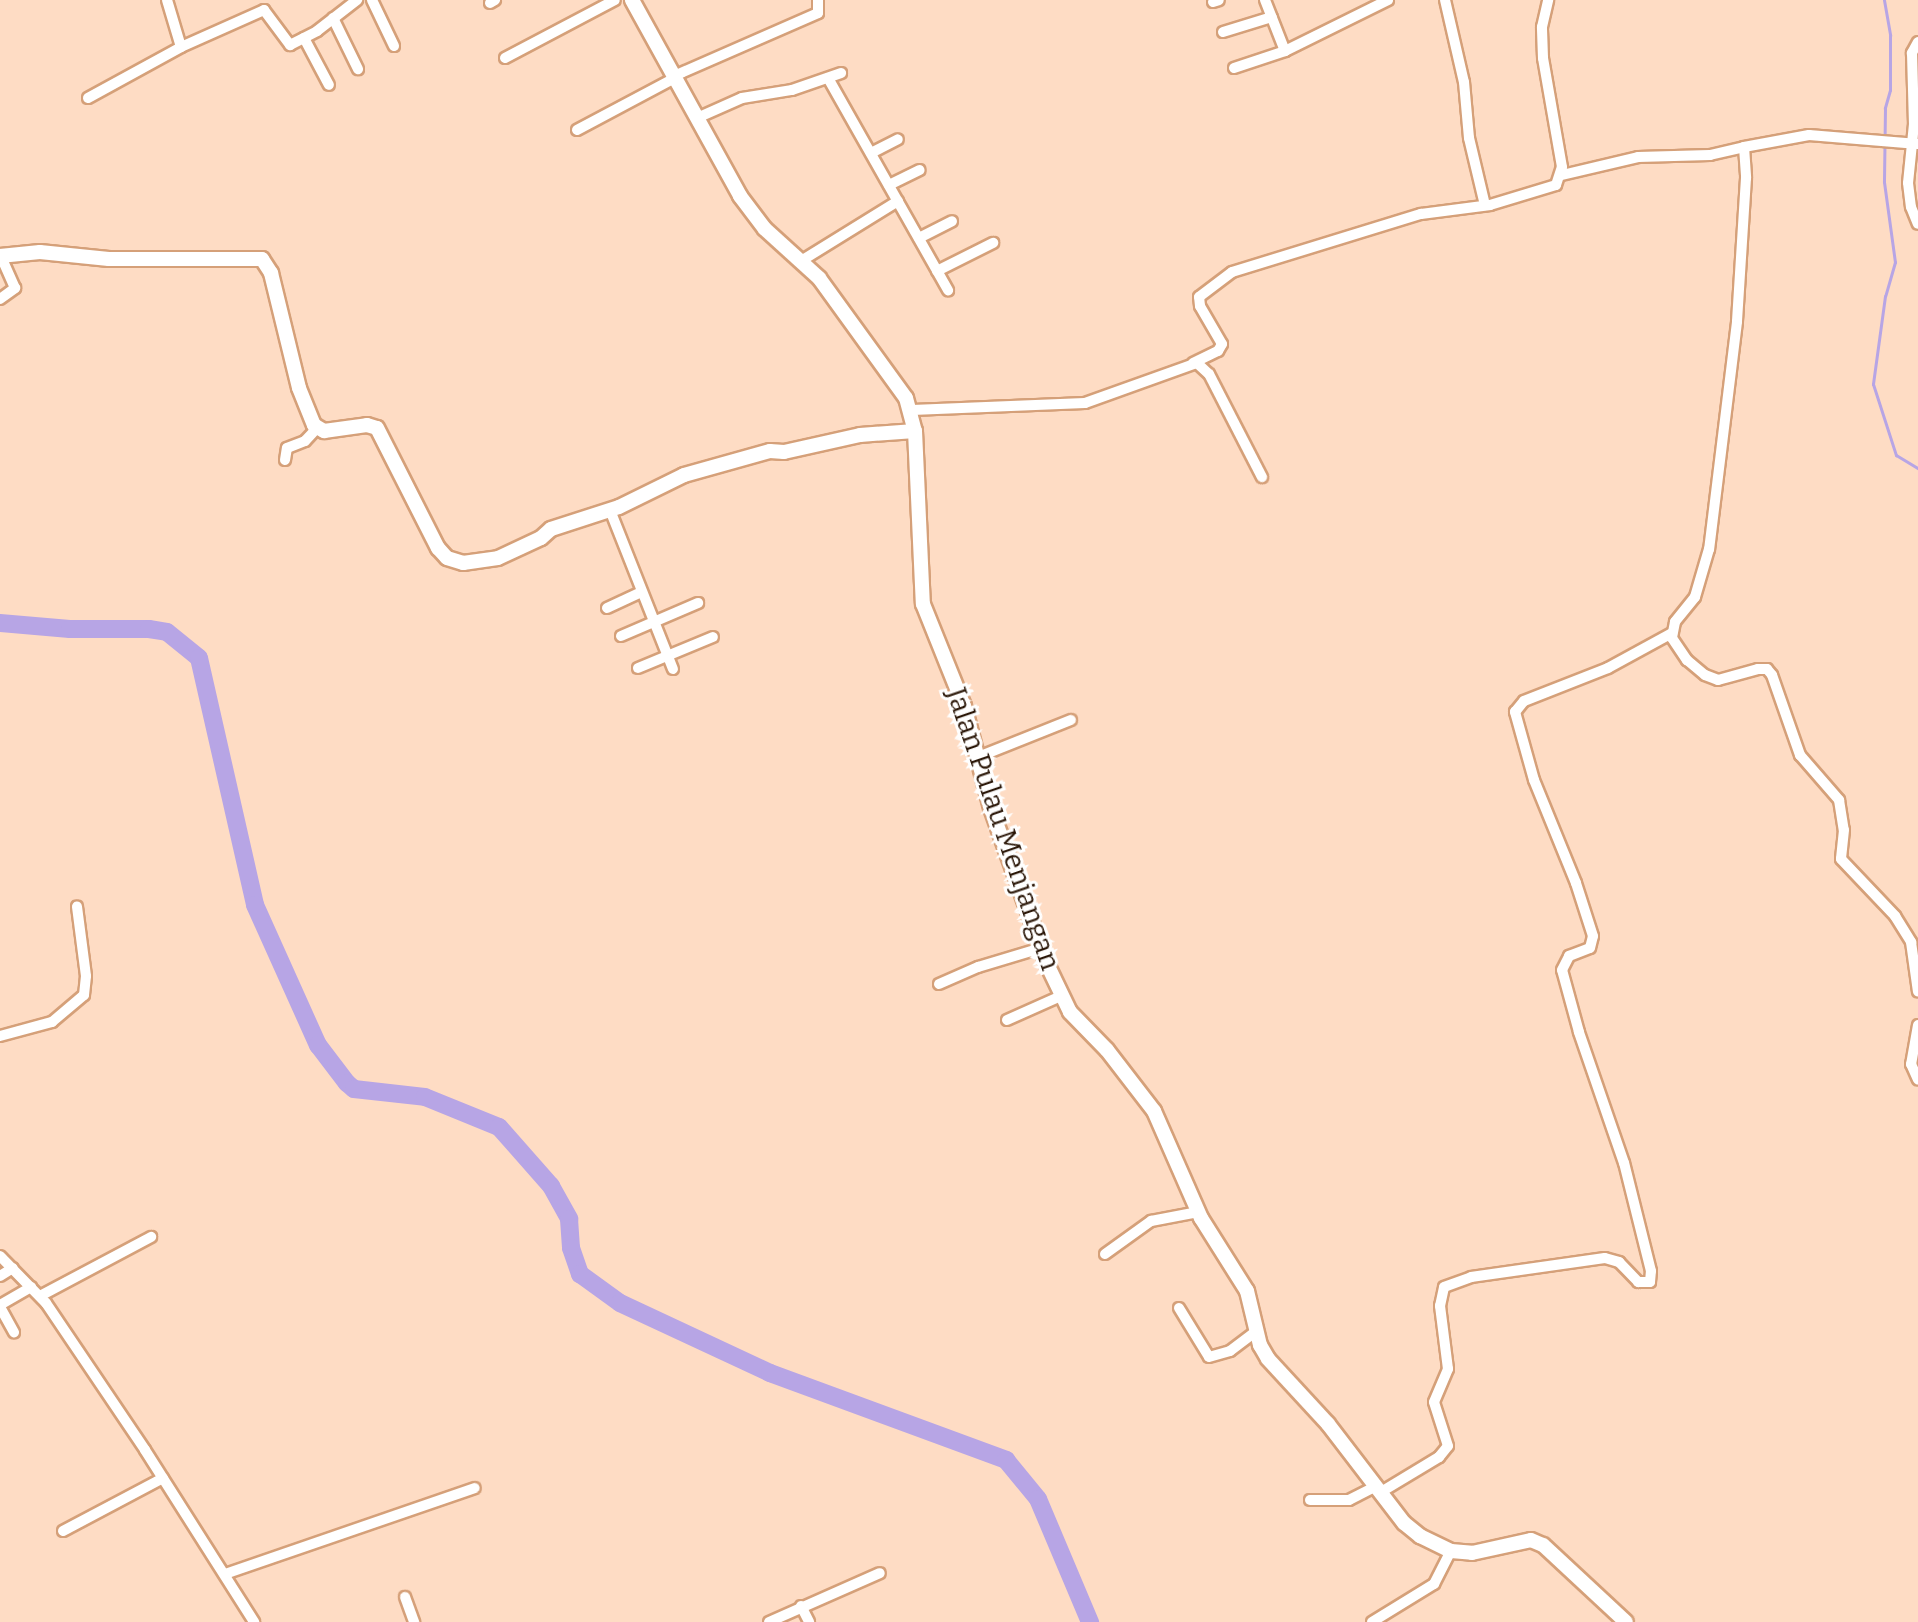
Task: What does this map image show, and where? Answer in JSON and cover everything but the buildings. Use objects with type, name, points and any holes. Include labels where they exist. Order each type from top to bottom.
[{"type":"street","points":[[167,0],[181,47]]},
{"type":"street","points":[[88,98],[181,47],[264,10],[290,45],[357,0]]},
{"type":"street","points":[[372,0],[394,46]]},
{"type":"street","points":[[505,58],[615,0]]},
{"type":"street","name":"Jalan Pulau Menjangan","points":[[632,0],[749,208],[774,239],[819,278],[900,388],[912,410],[923,604],[964,706],[991,808],[1061,996],[1154,1111],[1198,1212],[1241,1279],[1268,1359],[1328,1424],[1412,1529],[1451,1551]]},
{"type":"street","points":[[577,130],[674,77],[818,13],[818,0]]},
{"type":"street","points":[[1265,0],[1285,51]]},
{"type":"street","points":[[1234,68],[1285,51],[1388,0]]},
{"type":"street","points":[[1445,0],[1464,82],[1469,138],[1485,205]]},
{"type":"street","points":[[912,410],[1085,403],[1108,398],[1218,351],[1222,344],[1200,306],[1199,297],[1232,272],[1421,214],[1485,205],[1556,185],[1562,175],[1543,58],[1542,27],[1548,0]]},
{"type":"street","points":[[1223,32],[1272,17]]},
{"type":"street","points":[[333,18],[358,69]]},
{"type":"street","points":[[304,38],[329,85]]},
{"type":"street","points":[[1918,42],[1912,53],[1914,143],[1909,198],[1918,224]]},
{"type":"street","points":[[697,118],[742,98],[792,90],[841,73]]},
{"type":"street","points":[[828,78],[948,290]]},
{"type":"street","points":[[1562,175],[1638,157],[1710,155],[1809,135],[1914,143]]},
{"type":"street","points":[[871,153],[898,139]]},
{"type":"street","points":[[1744,147],[1746,178],[1737,322],[1709,549],[1695,597],[1675,622],[1672,633],[1676,646],[1705,675],[1726,680],[1758,669],[1767,669],[1772,675],[1800,755],[1839,800],[1844,830],[1841,859],[1895,916],[1911,942],[1918,992]]},
{"type":"street","points":[[889,185],[920,170]]},
{"type":"street","points":[[801,261],[898,201]]},
{"type":"street","points":[[919,238],[952,221]]},
{"type":"street","points":[[937,271],[993,243]]},
{"type":"street","points":[[0,299],[15,288],[0,256],[40,252],[109,259],[262,259],[271,273],[302,397],[317,428],[328,431],[367,425],[377,428],[433,540],[455,561],[483,563],[541,538],[555,528],[610,510],[677,477],[764,452],[784,452],[860,435],[915,431]]},
{"type":"street","points":[[1193,363],[1201,365],[1209,374],[1262,477]]},
{"type":"street","points":[[285,460],[287,448],[305,441],[317,428]]},
{"type":"street","points":[[610,510],[673,669]]},
{"type":"street","points":[[607,608],[642,592]]},
{"type":"street","points":[[621,636],[698,603]]},
{"type":"street","points":[[1310,1500],[1349,1500],[1378,1489],[1439,1457],[1448,1446],[1434,1402],[1448,1369],[1440,1306],[1444,1287],[1471,1277],[1592,1258],[1619,1262],[1638,1282],[1650,1282],[1651,1271],[1624,1163],[1579,1032],[1562,970],[1569,956],[1590,948],[1593,936],[1576,883],[1534,780],[1515,712],[1524,701],[1608,668],[1672,633]]},
{"type":"street","points":[[638,668],[713,637]]},
{"type":"street","points":[[978,757],[1071,720]]},
{"type":"street","points":[[0,1036],[52,1022],[84,995],[86,976],[77,907]]},
{"type":"street","points":[[939,984],[978,967],[1041,948]]},
{"type":"street","points":[[1007,1020],[1061,996]]},
{"type":"street","points":[[1918,1025],[1911,1064],[1918,1080]]},
{"type":"street","points":[[1105,1254],[1151,1221],[1198,1212]]},
{"type":"street","points":[[40,1296],[151,1237]]},
{"type":"street","points":[[0,1256],[40,1296],[163,1478],[254,1622]]},
{"type":"street","points":[[0,1276],[13,1268]]},
{"type":"street","points":[[14,1332],[0,1306],[31,1287]]},
{"type":"street","points":[[1179,1308],[1209,1357],[1230,1351],[1257,1331]]},
{"type":"street","points":[[63,1531],[163,1478]]},
{"type":"street","points":[[225,1574],[475,1488]]},
{"type":"street","points":[[1372,1622],[1435,1583],[1451,1551],[1472,1553],[1531,1540],[1543,1545],[1626,1622]]},
{"type":"street","points":[[769,1622],[880,1573]]},
{"type":"street","points":[[405,1597],[414,1622]]},
{"type":"street","points":[[801,1606],[809,1622]]},
{"type":"waterway","points":[[1884,0],[1890,35],[1884,182],[1895,262],[1885,296],[1873,384],[1896,455],[1918,468]]},
{"type":"waterway","points":[[0,623],[167,632],[199,658],[255,905],[318,1045],[347,1083],[354,1089],[425,1097],[499,1127],[551,1186],[569,1219],[571,1248],[580,1274],[620,1303],[770,1373],[1006,1460],[1038,1499],[1090,1622]]}]
